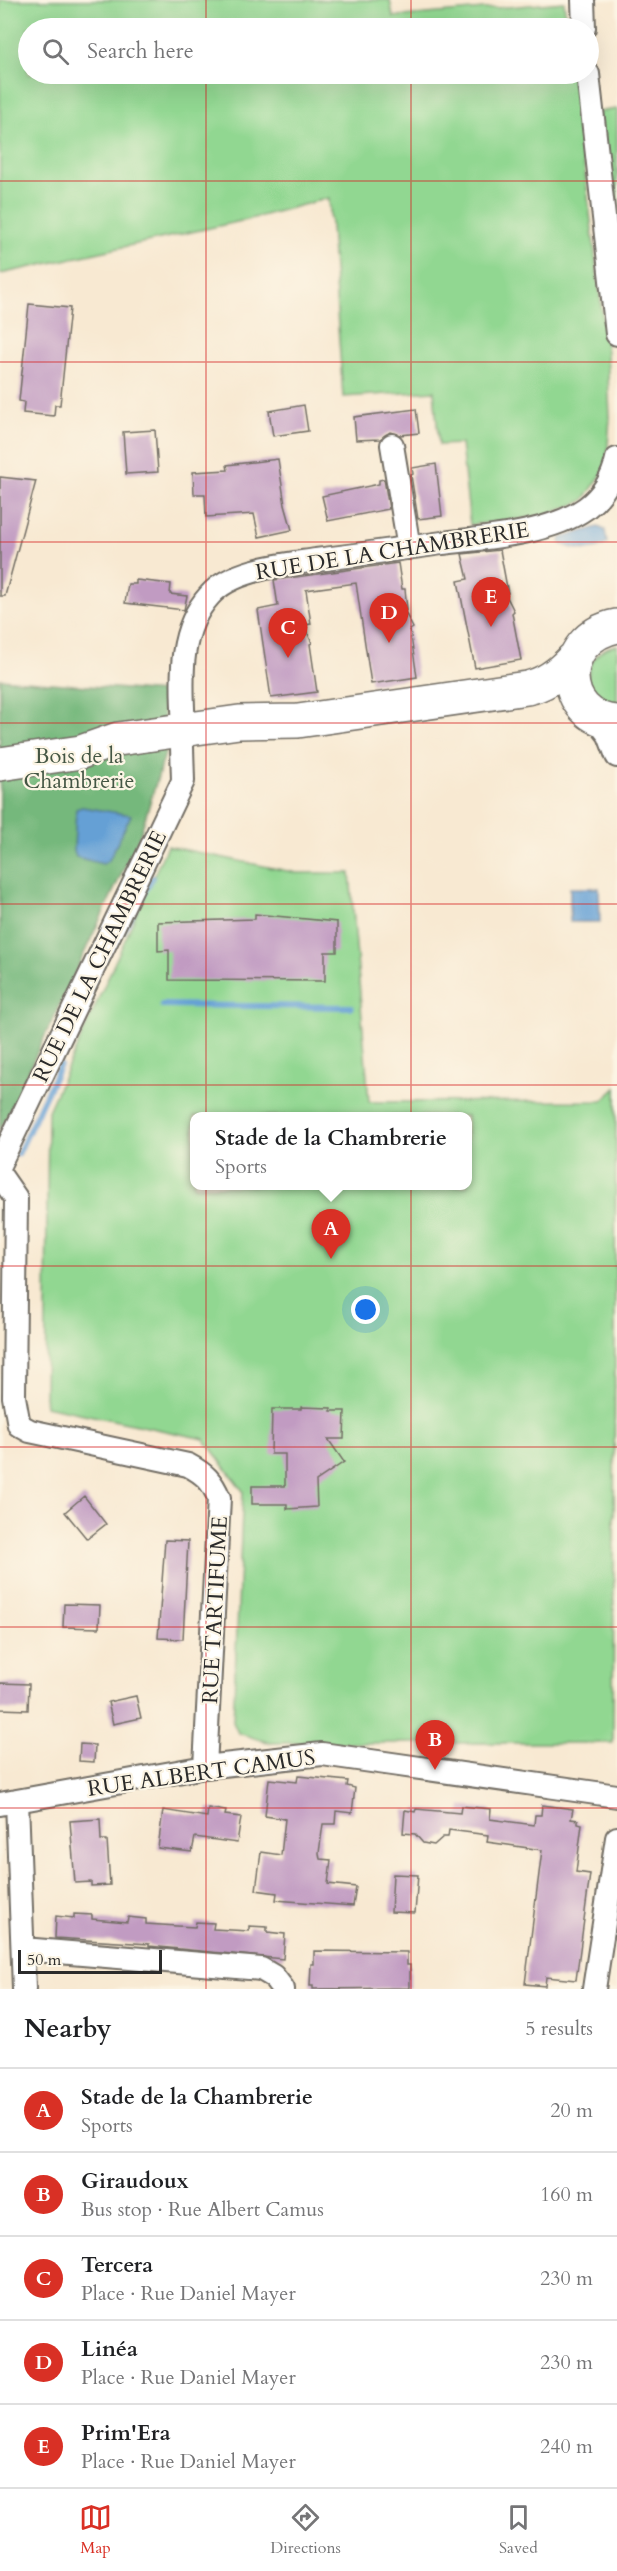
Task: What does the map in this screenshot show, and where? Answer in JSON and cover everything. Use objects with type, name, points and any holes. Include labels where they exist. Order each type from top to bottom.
[{"type":"main road","points":[[0,764],[81,752],[118,739],[183,738],[239,722],[298,721],[536,686],[560,673],[592,634],[617,626]]},
{"type":"main road","points":[[573,659],[571,676],[596,712]]},
{"type":"main road","points":[[536,686],[564,693],[596,712]]},
{"type":"street","points":[[583,0],[584,18]]},
{"type":"street","points":[[589,84],[617,334]]},
{"type":"street","points":[[392,445],[409,548]]},
{"type":"street","name":"RUE DE LA CHAMBRERIE","points":[[0,1163],[183,781],[183,648],[198,612],[210,595],[244,573],[283,565],[515,533],[569,517],[601,495],[617,459]]},
{"type":"street","points":[[596,712],[609,735],[617,756]]},
{"type":"street","name":"RUE TARTIFUME","points":[[0,1175],[16,1198],[14,1397],[19,1425],[30,1431],[188,1465],[201,1472],[212,1482],[219,1498],[205,1767]]},
{"type":"street","name":"RUE ALBERT CAMUS","points":[[8,1802],[205,1767],[322,1754],[617,1796]]},
{"type":"street","points":[[8,1802],[24,1989]]},
{"type":"street","points":[[594,1989],[617,1838]]},
{"type":"street","points":[[22,1949],[261,1969],[273,1976],[283,1989]]},
{"type":"green space","points":[[0,0],[390,0],[393,17],[564,2],[566,18],[18,18],[18,84],[574,84],[607,353],[610,417],[607,460],[602,474],[583,501],[544,516],[470,525],[461,444],[439,445],[434,391],[343,397],[329,198],[246,220],[0,274]]},
{"type":"green space","points":[[617,109],[617,276],[598,112]]},
{"type":"green space","points":[[617,645],[617,710],[600,703],[588,679],[595,657],[609,647]]},
{"type":"green space","name":"Bois de la Chambrerie","points":[[0,679],[163,692],[165,754],[140,835],[0,1131]]},
{"type":"green space","points":[[167,846],[297,873],[350,873],[369,1102],[602,1101],[616,1088],[613,1743],[270,1743],[238,1733],[233,1722],[243,1491],[204,1439],[45,1406],[48,1111]]},
{"type":"water","points":[[598,527],[605,530],[607,543],[597,548],[580,549],[563,545],[560,542],[561,538]]},
{"type":"water","points":[[82,807],[131,815],[109,860],[103,864],[76,857],[74,850],[76,809]]},
{"type":"water","points":[[570,888],[599,888],[600,922],[570,922]]},
{"type":"building","points":[[29,304],[70,308],[60,405],[55,405],[54,416],[23,413],[24,402],[19,401]]},
{"type":"building","points":[[304,405],[308,431],[273,436],[269,411]]},
{"type":"building","points":[[416,409],[419,433],[400,435],[390,432],[380,439],[356,440],[354,417]]},
{"type":"building","points":[[155,430],[158,472],[126,474],[123,432]]},
{"type":"building","points":[[278,459],[285,505],[292,530],[259,537],[254,514],[206,517],[205,494],[194,494],[193,472],[228,470],[227,465]]},
{"type":"building","points":[[436,464],[442,516],[418,519],[411,475],[413,474],[412,468]]},
{"type":"building","points":[[0,477],[36,481],[5,596],[0,596]]},
{"type":"building","points":[[384,479],[389,509],[328,521],[322,496],[379,484],[379,480]]},
{"type":"building","points":[[500,550],[508,593],[505,593],[514,611],[512,613],[521,660],[475,668],[458,581],[468,579],[462,554]]},
{"type":"building","points":[[398,563],[402,589],[405,589],[407,610],[404,610],[413,628],[410,630],[417,677],[371,684],[356,583],[306,590],[311,624],[304,625],[312,643],[310,644],[317,692],[271,698],[258,610],[278,606],[274,580]]},
{"type":"building","points":[[136,580],[171,584],[170,594],[187,596],[184,610],[125,603],[128,584],[136,584]]},
{"type":"building","points":[[255,914],[337,922],[337,952],[325,952],[325,981],[169,980],[169,950],[158,951],[158,922],[255,919]]},
{"type":"building","points":[[301,1407],[345,1411],[344,1439],[328,1439],[344,1462],[316,1481],[317,1507],[287,1509],[287,1504],[252,1504],[252,1486],[285,1486],[285,1454],[271,1454],[272,1409],[301,1409]]},
{"type":"building","points":[[84,1496],[106,1524],[87,1539],[65,1512]]},
{"type":"building","points":[[165,1540],[188,1541],[183,1639],[158,1638]]},
{"type":"building","points":[[64,1604],[100,1605],[99,1628],[63,1627]]},
{"type":"building","points":[[0,1683],[29,1684],[28,1710],[0,1709]]},
{"type":"building","points":[[136,1696],[141,1718],[113,1724],[108,1702]]},
{"type":"building","points":[[80,1744],[95,1745],[94,1762],[79,1761]]},
{"type":"building","points":[[298,1776],[348,1781],[347,1786],[355,1788],[352,1813],[336,1811],[335,1824],[323,1824],[319,1853],[320,1859],[331,1860],[328,1884],[356,1887],[353,1906],[276,1900],[277,1893],[256,1890],[261,1852],[281,1855],[285,1819],[265,1816],[269,1779],[297,1782]]},
{"type":"building","points":[[542,1805],[573,1809],[571,1819],[578,1820],[578,1823],[582,1824],[576,1872],[590,1874],[576,1980],[546,1977],[545,1986],[525,1984],[542,1850],[487,1842],[488,1835],[449,1830],[448,1837],[443,1837],[434,1845],[423,1843],[415,1834],[403,1833],[405,1810],[460,1813],[461,1806],[491,1809],[490,1819],[534,1825],[535,1815],[541,1815]]},
{"type":"building","points":[[208,1808],[226,1811],[225,1815],[241,1817],[237,1843],[195,1837],[192,1852],[158,1848],[163,1810],[207,1817]]},
{"type":"building","points":[[100,1819],[101,1840],[107,1840],[110,1885],[91,1886],[91,1882],[75,1883],[70,1821]]},
{"type":"building","points":[[393,1874],[418,1875],[415,1913],[391,1912]]},
{"type":"building","points":[[74,1914],[92,1915],[92,1919],[127,1922],[128,1917],[146,1919],[146,1924],[177,1926],[195,1927],[196,1922],[214,1923],[213,1929],[249,1931],[249,1926],[267,1927],[267,1932],[285,1934],[283,1959],[149,1946],[149,1944],[55,1938],[56,1916],[74,1918]]},
{"type":"building","points":[[314,1951],[407,1952],[407,1965],[410,1965],[410,1988],[313,1989],[313,1986],[310,1986]]},
{"type":"waterway","points":[[123,931],[152,878]]},
{"type":"waterway","points":[[162,1005],[351,1007]]},
{"type":"waterway","points":[[18,1154],[60,1065]]},
{"type":"place","name":"Prim'Era","points":[[491,627]]},
{"type":"place","name":"Linéa","points":[[389,643]]},
{"type":"place","name":"Tercera","points":[[288,658]]},
{"type":"place","name":"Stade de la Chambrerie","points":[[331,1259]]},
{"type":"place","name":"Giraudoux","points":[[435,1770]]}]
